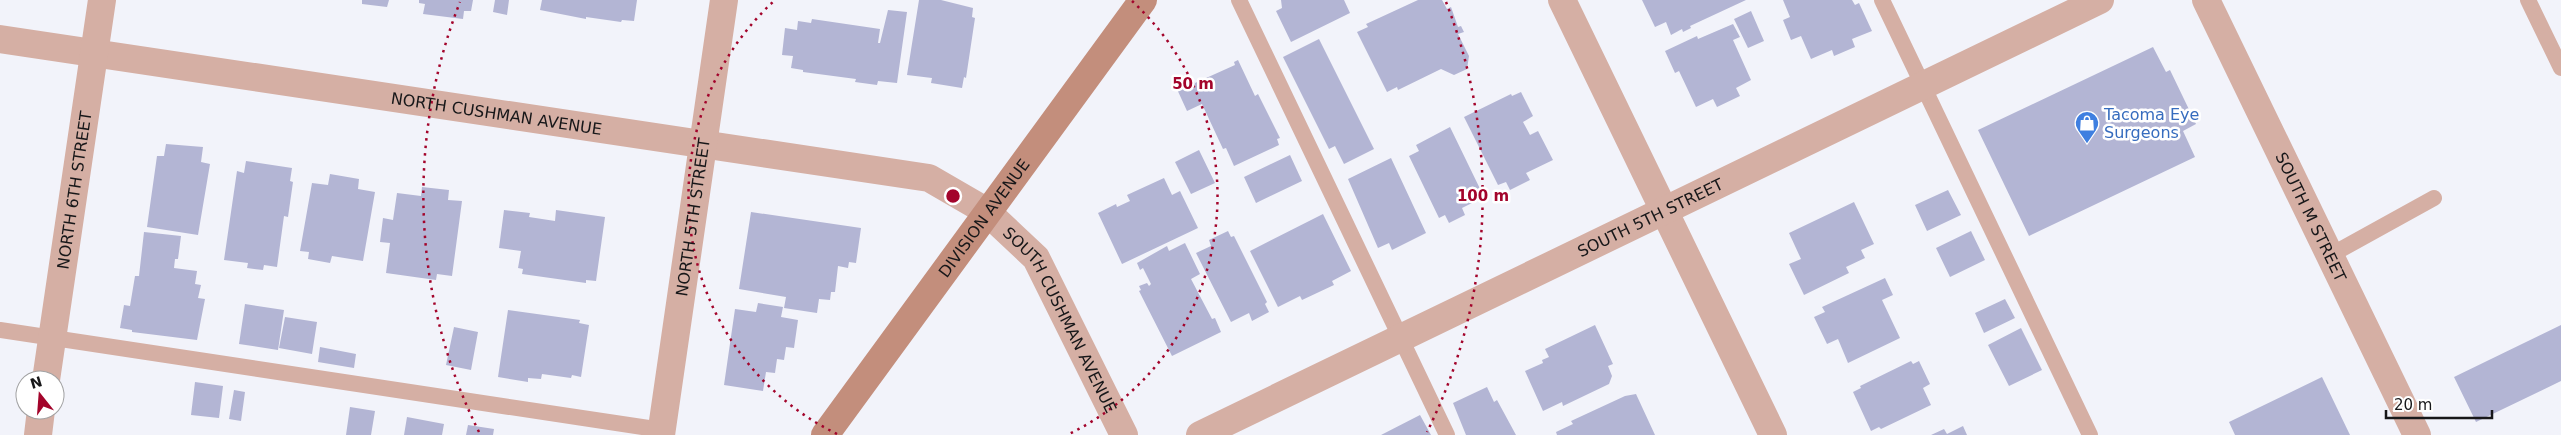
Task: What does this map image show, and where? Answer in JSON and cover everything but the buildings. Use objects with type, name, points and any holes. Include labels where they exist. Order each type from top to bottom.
[{"type":"main road","name":"DIVISION AVENUE","points":[[825,435],[986,211],[1142,0]]},
{"type":"street","name":"NORTH 6TH STREET","points":[[47,370],[102,0]]},
{"type":"street","name":"NORTH 5TH STREET","points":[[661,432],[724,0]]},
{"type":"street","points":[[1562,0],[1773,435]]},
{"type":"street","name":"SOUTH 5TH STREET","points":[[1200,435],[2100,0]]},
{"type":"street","name":"SOUTH M STREET","points":[[2206,0],[2417,435]]},
{"type":"street","name":"NORTH CUSHMAN AVENUE","points":[[0,39],[929,178],[986,211]]},
{"type":"street","name":"SOUTH CUSHMAN AVENUE","points":[[986,211],[1036,258],[1124,435]]},
{"type":"street","points":[[38,435],[40,420]]},
{"type":"lane","points":[[1239,0],[1447,435]]},
{"type":"lane","points":[[1882,0],[2090,435]]},
{"type":"lane","points":[[2528,0],[2561,68]]},
{"type":"lane","points":[[2329,256],[2434,198]]},
{"type":"lane","points":[[0,330],[661,432]]},
{"type":"place","name":"Tacoma Eye Surgeons","points":[[2087,144]]}]
